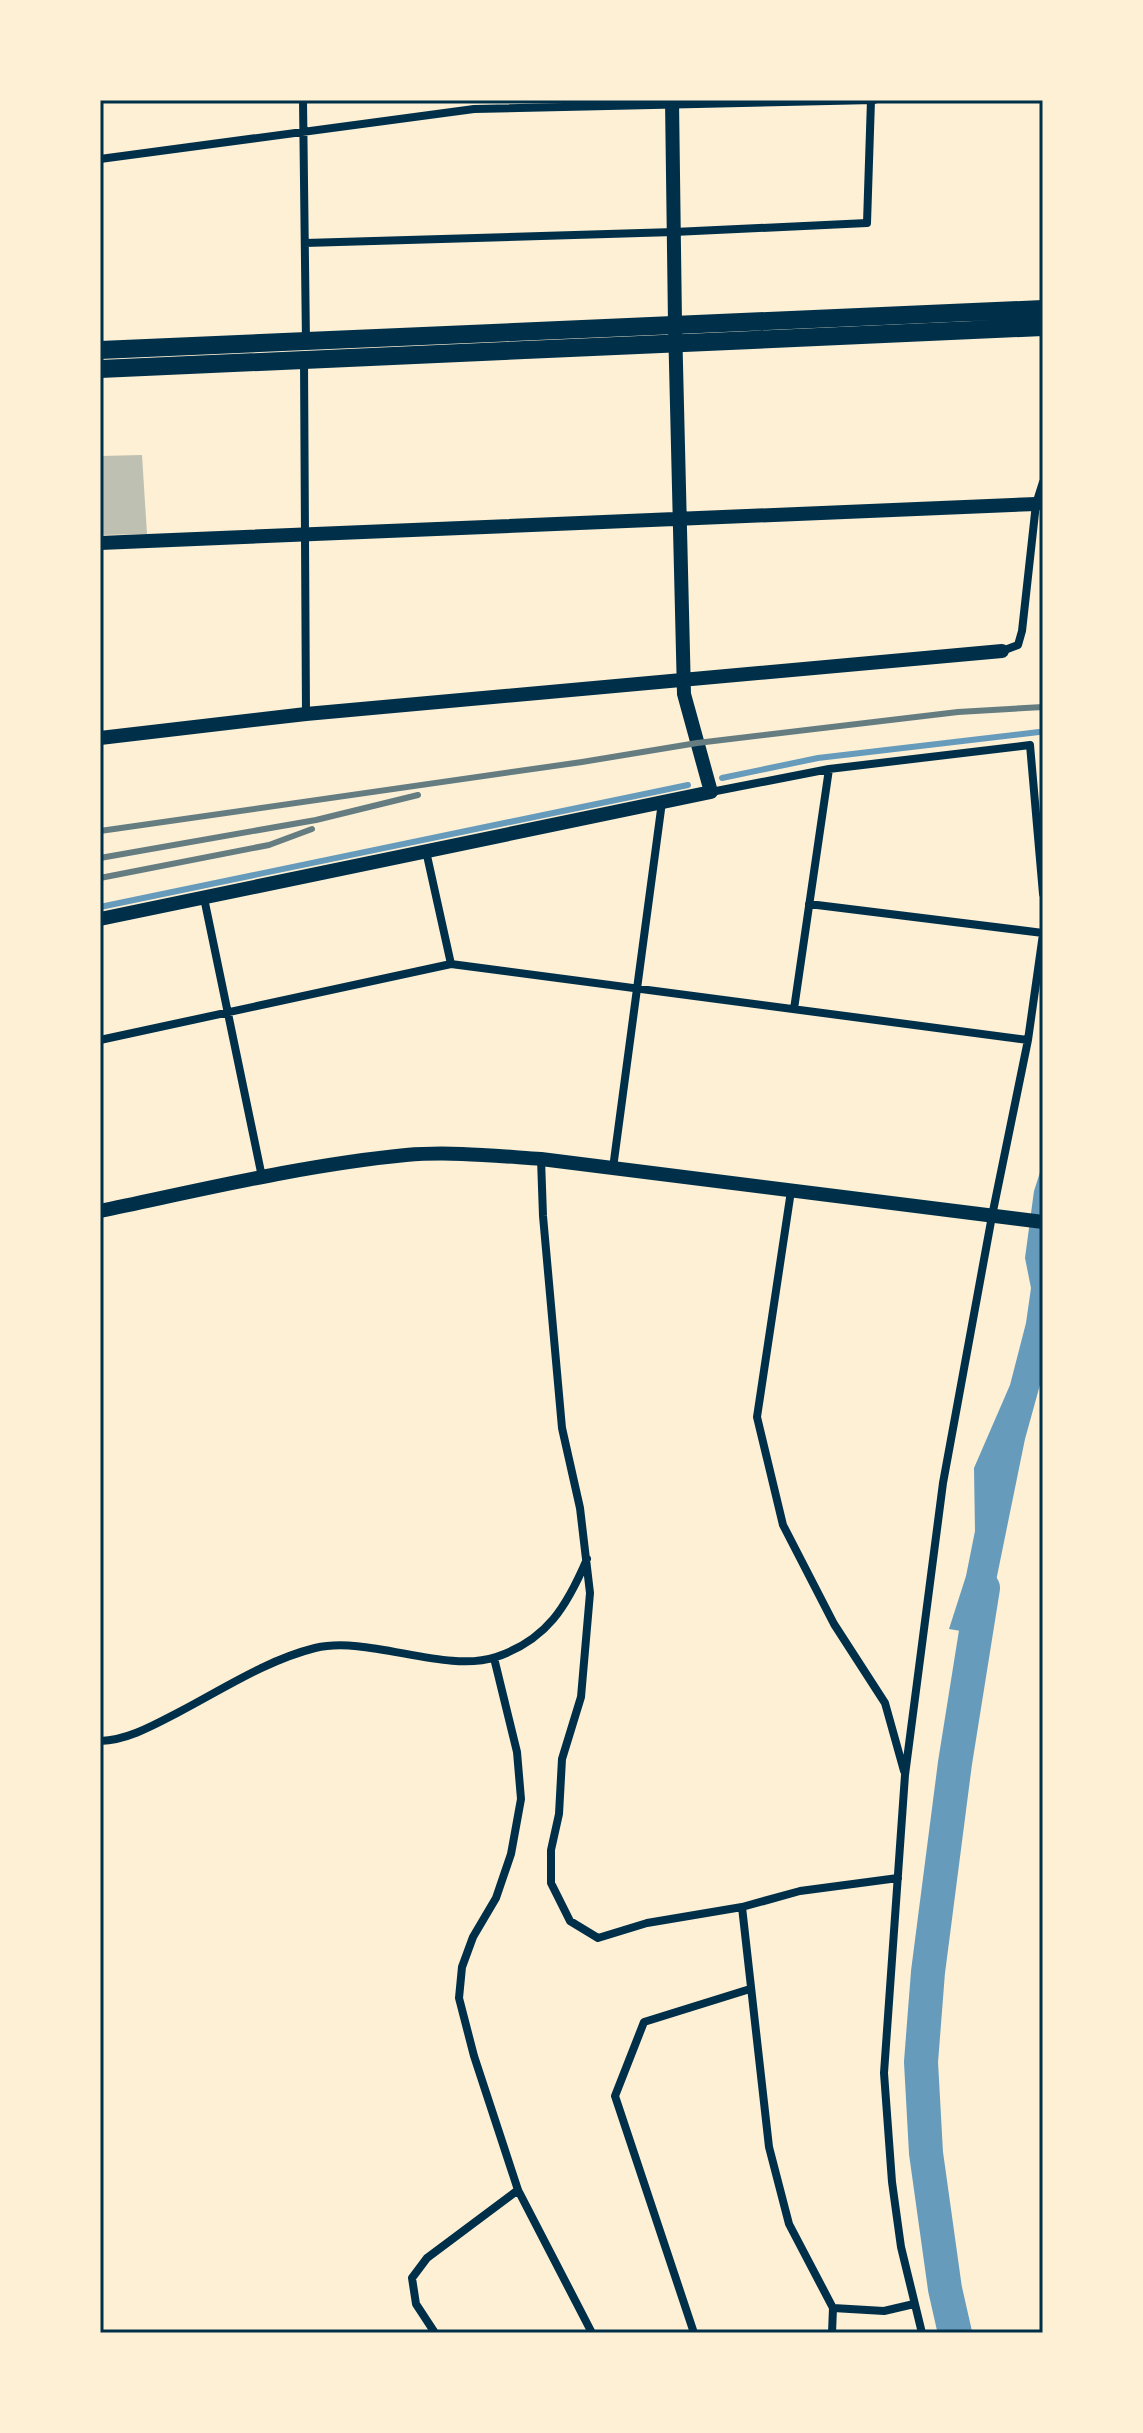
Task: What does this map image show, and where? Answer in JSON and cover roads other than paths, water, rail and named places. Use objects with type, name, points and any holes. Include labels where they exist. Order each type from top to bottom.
[{"type":"highway","points":[[100,369],[304,359],[1043,309]]},
{"type":"highway","points":[[100,350],[306,339],[1043,327]]},
{"type":"street","points":[[303,100],[306,714]]},
{"type":"street","points":[[100,159],[474,109],[672,102],[873,100],[867,223],[305,243]]},
{"type":"street","points":[[672,102],[683,680],[684,694],[711,792]]},
{"type":"street","points":[[100,738],[306,714],[1002,651],[1018,645],[1022,631],[1036,504],[1043,482]]},
{"type":"street","points":[[100,543],[1036,504]]},
{"type":"street","points":[[100,919],[829,769],[1030,745],[1043,894]]},
{"type":"street","points":[[794,1009],[829,769]]},
{"type":"street","points":[[613,1168],[662,802]]},
{"type":"street","points":[[426,851],[451,964]]},
{"type":"street","points":[[204,898],[262,1177]]},
{"type":"street","points":[[809,904],[1043,934],[999,1217],[943,1483],[905,1775],[884,2073],[892,2182],[901,2247],[922,2333]]},
{"type":"street","points":[[100,1040],[451,964],[1028,1040]]},
{"type":"street","points":[[100,1211],[262,1177],[408,1155],[541,1159],[1043,1222]]},
{"type":"street","points":[[541,1159],[543,1216],[562,1428],[580,1508],[590,1593],[581,1697],[562,1759],[559,1814],[551,1850],[551,1883],[570,1921],[598,1938],[647,1923],[742,1907],[800,1891],[898,1878]]},
{"type":"street","points":[[791,1191],[757,1417],[783,1525],[834,1624],[885,1703],[905,1775]]},
{"type":"street","points":[[100,1741],[115,1741],[153,1725],[285,1655],[321,1646],[347,1645],[469,1660],[494,1658],[521,1646],[546,1629],[564,1608],[588,1558]]},
{"type":"street","points":[[494,1658],[517,1752],[521,1799],[511,1854],[496,1898],[473,1937],[462,1967],[459,1998],[474,2056],[518,2190],[592,2333]]},
{"type":"street","points":[[742,1907],[769,2147],[789,2224],[833,2308],[832,2333]]},
{"type":"street","points":[[694,2333],[615,2096],[644,2022],[750,1989]]},
{"type":"street","points":[[435,2333],[416,2304],[412,2278],[427,2258],[518,2190]]},
{"type":"street","points":[[833,2308],[884,2311],[914,2304]]},
{"type":"water","points":[[1043,1163],[1043,1374],[1025,1439],[985,1635],[949,1629],[966,1576],[975,1531],[974,1468],[1010,1385],[1026,1323],[1031,1288],[1025,1258],[1034,1191]]},
{"type":"waterway","points":[[722,778],[818,758],[1039,732]]},
{"type":"waterway","points":[[100,907],[688,785]]},
{"type":"waterway","points":[[955,2333],[945,2289],[926,2153],[921,2062],[928,1972],[955,1763],[983,1588]]},
{"type":"railway","points":[[100,831],[697,743],[958,712],[1043,707]]},
{"type":"railway","points":[[100,858],[316,820],[418,795]]},
{"type":"railway","points":[[100,878],[269,845],[312,829]]}]
